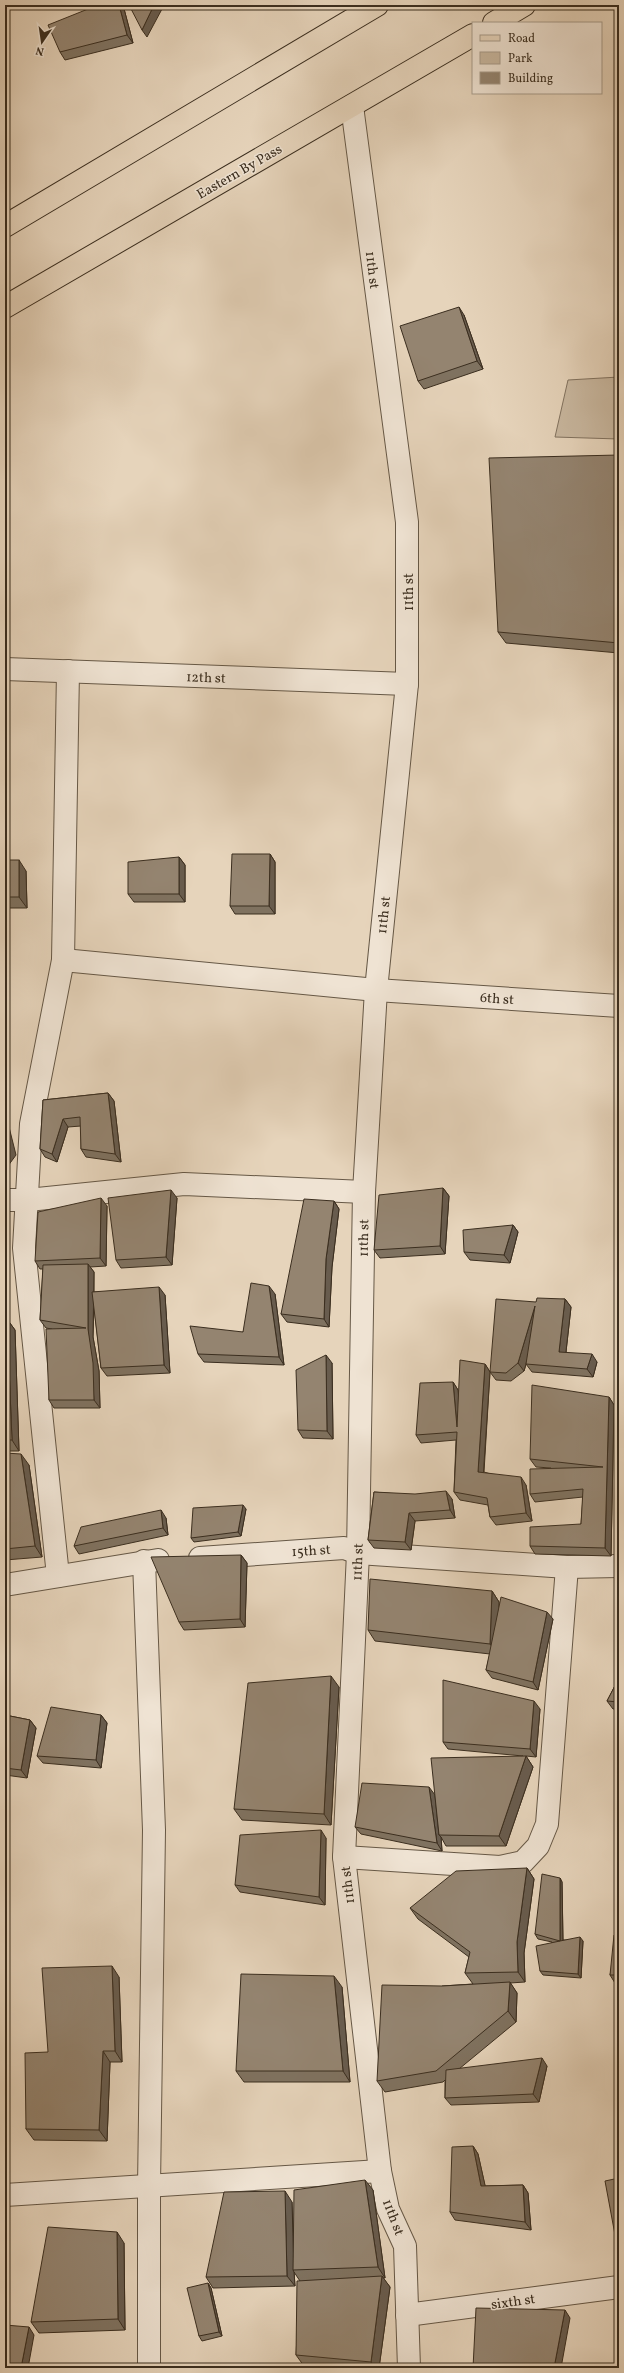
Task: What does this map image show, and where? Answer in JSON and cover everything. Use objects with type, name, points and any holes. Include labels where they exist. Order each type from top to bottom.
[{"type":"main road","points":[[5,226],[377,5]]},
{"type":"main road","points":[[496,22],[524,5]]},
{"type":"main road","name":"Eastern By Pass","points":[[5,307],[472,36]]},
{"type":"street","name":"11th st","points":[[352,106],[407,522],[407,684],[376,990],[364,1192],[358,1553],[344,1857],[380,2171],[388,2209],[405,2246],[406,2315],[409,2368]]},
{"type":"street","name":"12th st","points":[[5,669],[407,684]]},
{"type":"street","points":[[58,1576],[24,1248],[28,1200],[31,1124],[63,960],[68,672]]},
{"type":"street","name":"6th st","points":[[63,960],[376,990],[619,1006]]},
{"type":"street","points":[[5,1200],[28,1200],[184,1184],[364,1192]]},
{"type":"street","name":"15th st","points":[[5,1585],[144,1561],[344,1548],[358,1553],[568,1567],[619,1566]]},
{"type":"street","points":[[144,1561],[154,1830],[149,2187],[149,2368]]},
{"type":"street","points":[[344,1857],[500,1867],[523,1862],[538,1846],[547,1824],[568,1567]]},
{"type":"street","points":[[5,2195],[149,2187],[380,2171]]},
{"type":"street","name":"sixth st","points":[[406,2315],[619,2287]]},
{"type":"green space","points":[[619,377],[619,439],[555,437],[568,380]]},
{"type":"building","points":[[98,5],[119,5],[127,35],[60,52],[48,25]]},
{"type":"building","points":[[129,5],[154,5],[142,30]]},
{"type":"building","points":[[459,307],[477,361],[418,381],[400,326]]},
{"type":"building","points":[[619,455],[619,643],[498,632],[489,458]]},
{"type":"building","points":[[232,854],[270,854],[269,906],[230,906]]},
{"type":"building","points":[[179,857],[179,894],[128,894],[128,862]]},
{"type":"building","points":[[5,860],[19,860],[19,897],[5,897]]},
{"type":"building","points":[[108,1093],[115,1154],[81,1149],[80,1117],[63,1119],[52,1154],[40,1149],[43,1100]]},
{"type":"building","points":[[5,1132],[8,1144],[5,1148]]},
{"type":"building","points":[[443,1188],[440,1246],[374,1250],[379,1195]]},
{"type":"building","points":[[171,1190],[166,1257],[116,1260],[108,1198]]},
{"type":"building","points":[[101,1198],[100,1258],[35,1261],[38,1212]]},
{"type":"building","points":[[304,1199],[334,1201],[326,1259],[324,1319],[281,1314]]},
{"type":"building","points":[[513,1225],[504,1255],[464,1252],[463,1230]]},
{"type":"building","points":[[88,1264],[88,1329],[93,1363],[94,1400],[49,1400],[46,1329],[86,1328],[40,1320],[43,1265]]},
{"type":"building","points":[[251,1283],[269,1286],[279,1357],[198,1354],[190,1326],[243,1332]]},
{"type":"building","points":[[159,1287],[164,1365],[101,1368],[92,1292]]},
{"type":"building","points":[[537,1298],[565,1299],[559,1352],[592,1354],[587,1369],[526,1364],[535,1306],[518,1363],[506,1373],[490,1372],[496,1299],[536,1302]]},
{"type":"building","points":[[5,1319],[7,1319],[12,1440],[5,1440]]},
{"type":"building","points":[[326,1355],[327,1431],[298,1430],[296,1370]]},
{"type":"building","points":[[460,1360],[485,1364],[478,1472],[521,1477],[526,1513],[490,1517],[487,1498],[454,1492],[457,1432],[416,1435],[420,1383],[453,1382],[457,1427]]},
{"type":"building","points":[[532,1385],[609,1397],[605,1548],[530,1546],[530,1527],[581,1524],[583,1489],[530,1494],[530,1469],[603,1467],[530,1459]]},
{"type":"building","points":[[5,1453],[21,1454],[35,1546],[5,1549]]},
{"type":"building","points":[[446,1491],[450,1510],[409,1513],[405,1542],[368,1540],[374,1492],[415,1494]]},
{"type":"building","points":[[243,1505],[238,1532],[191,1538],[193,1508]]},
{"type":"building","points":[[161,1510],[163,1528],[74,1546],[81,1527]]},
{"type":"building","points":[[241,1555],[240,1619],[179,1622],[151,1557]]},
{"type":"building","points":[[370,1579],[492,1591],[490,1644],[368,1630]]},
{"type":"building","points":[[501,1597],[547,1612],[533,1682],[486,1670]]},
{"type":"building","points":[[331,1676],[324,1814],[234,1809],[248,1683]]},
{"type":"building","points":[[619,1678],[619,1702],[607,1701]]},
{"type":"building","points":[[443,1680],[534,1701],[530,1749],[443,1742]]},
{"type":"building","points":[[51,1707],[101,1715],[96,1760],[37,1756]]},
{"type":"building","points":[[5,1715],[30,1720],[21,1770],[5,1768]]},
{"type":"building","points":[[526,1756],[499,1836],[439,1835],[431,1758]]},
{"type":"building","points":[[362,1783],[429,1787],[437,1843],[355,1827]]},
{"type":"building","points":[[321,1830],[319,1897],[235,1885],[240,1835]]},
{"type":"building","points":[[527,1868],[517,1942],[518,1972],[465,1973],[470,1952],[410,1908],[456,1871]]},
{"type":"building","points":[[542,1874],[560,1878],[560,1941],[535,1934]]},
{"type":"building","points":[[614,1935],[619,1935],[619,1975],[610,1975]]},
{"type":"building","points":[[580,1937],[578,1974],[540,1971],[536,1946]]},
{"type":"building","points":[[112,1966],[115,2051],[103,2051],[99,2130],[26,2129],[25,2053],[48,2052],[42,1968]]},
{"type":"building","points":[[241,1974],[334,1976],[343,2071],[236,2071]]},
{"type":"building","points":[[510,1982],[508,2011],[436,2071],[377,2081],[382,1985],[442,1986]]},
{"type":"building","points":[[542,2058],[533,2094],[445,2098],[446,2070]]},
{"type":"building","points":[[473,2146],[481,2186],[523,2185],[525,2222],[450,2212],[452,2147]]},
{"type":"building","points":[[619,2178],[619,2251],[618,2251],[605,2181]]},
{"type":"building","points":[[365,2180],[378,2267],[293,2270],[294,2190]]},
{"type":"building","points":[[285,2191],[287,2276],[206,2277],[224,2192]]},
{"type":"building","points":[[48,2227],[117,2232],[118,2319],[31,2322]]},
{"type":"building","points":[[382,2276],[371,2362],[296,2355],[297,2281]]},
{"type":"building","points":[[208,2283],[219,2332],[199,2336],[187,2288]]},
{"type":"building","points":[[476,2308],[565,2310],[554,2368],[473,2368]]},
{"type":"building","points":[[5,2325],[29,2327],[21,2368],[5,2368]]}]
